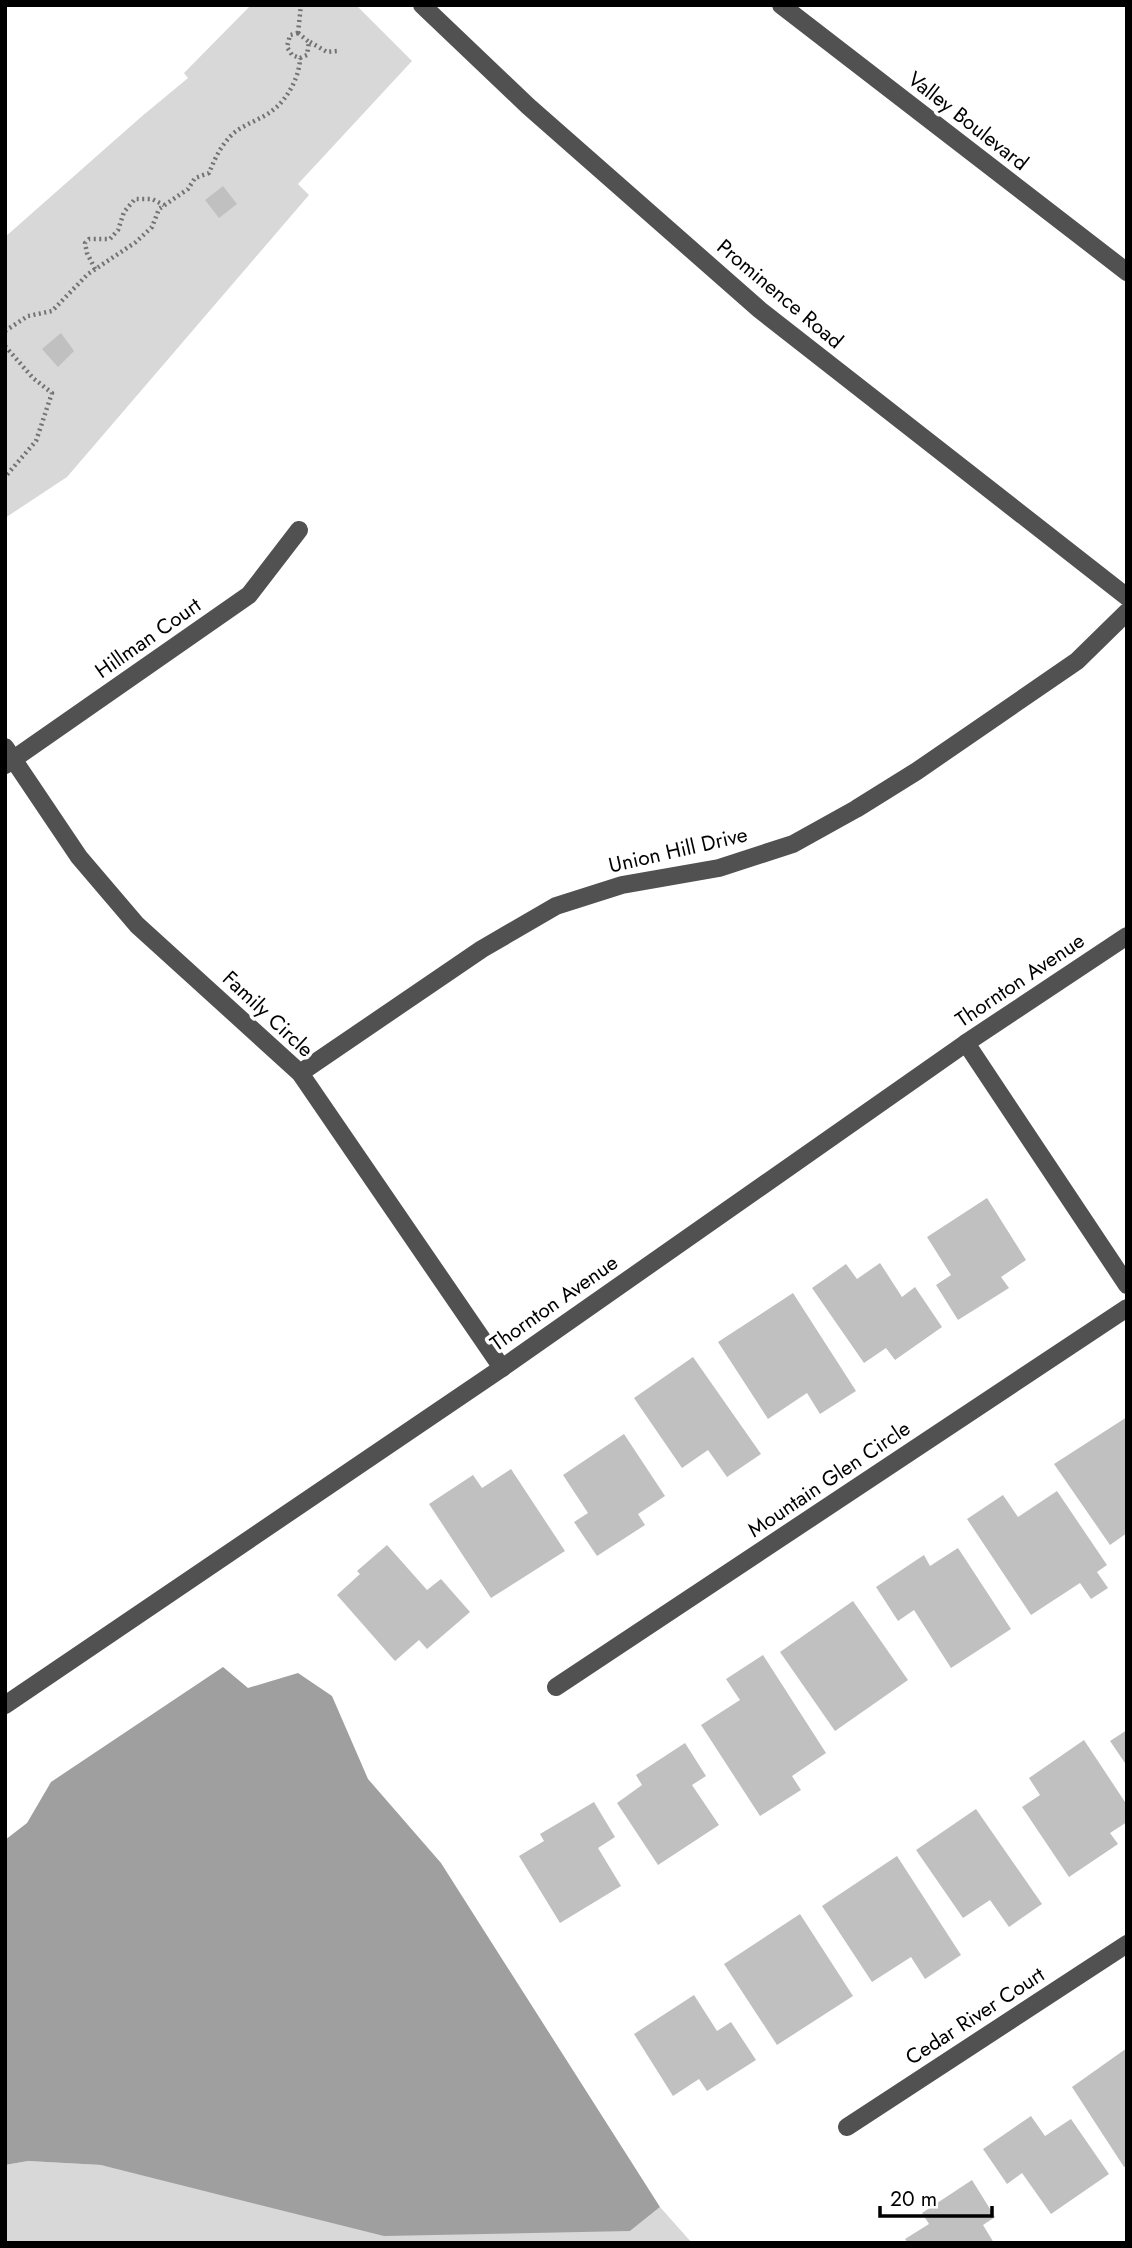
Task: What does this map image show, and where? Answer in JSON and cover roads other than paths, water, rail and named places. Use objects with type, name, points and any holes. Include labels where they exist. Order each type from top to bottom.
[{"type":"street","name":"Prominence Road","points":[[422,5],[528,106],[760,310],[1127,597]]},
{"type":"street","name":"Valley Boulevard","points":[[781,5],[1127,272]]},
{"type":"street","name":"Hillman Court","points":[[8,757],[250,595],[299,530]]},
{"type":"street","name":"Union Hill Drive","points":[[300,1073],[481,948],[556,906],[622,885],[719,868],[793,844],[856,809],[1077,662],[1127,612]]},
{"type":"street","name":"Family Circle","points":[[8,757],[79,858],[137,925],[300,1073],[502,1368]]},
{"type":"street","name":"Thornton Avenue","points":[[5,1705],[502,1368],[966,1043],[1127,936]]},
{"type":"street","points":[[966,1043],[1127,1286]]},
{"type":"street","name":"Mountain Glen Circle","points":[[556,1687],[1127,1308]]},
{"type":"street","name":"Cedar River Court","points":[[847,2127],[1127,1944]]}]
